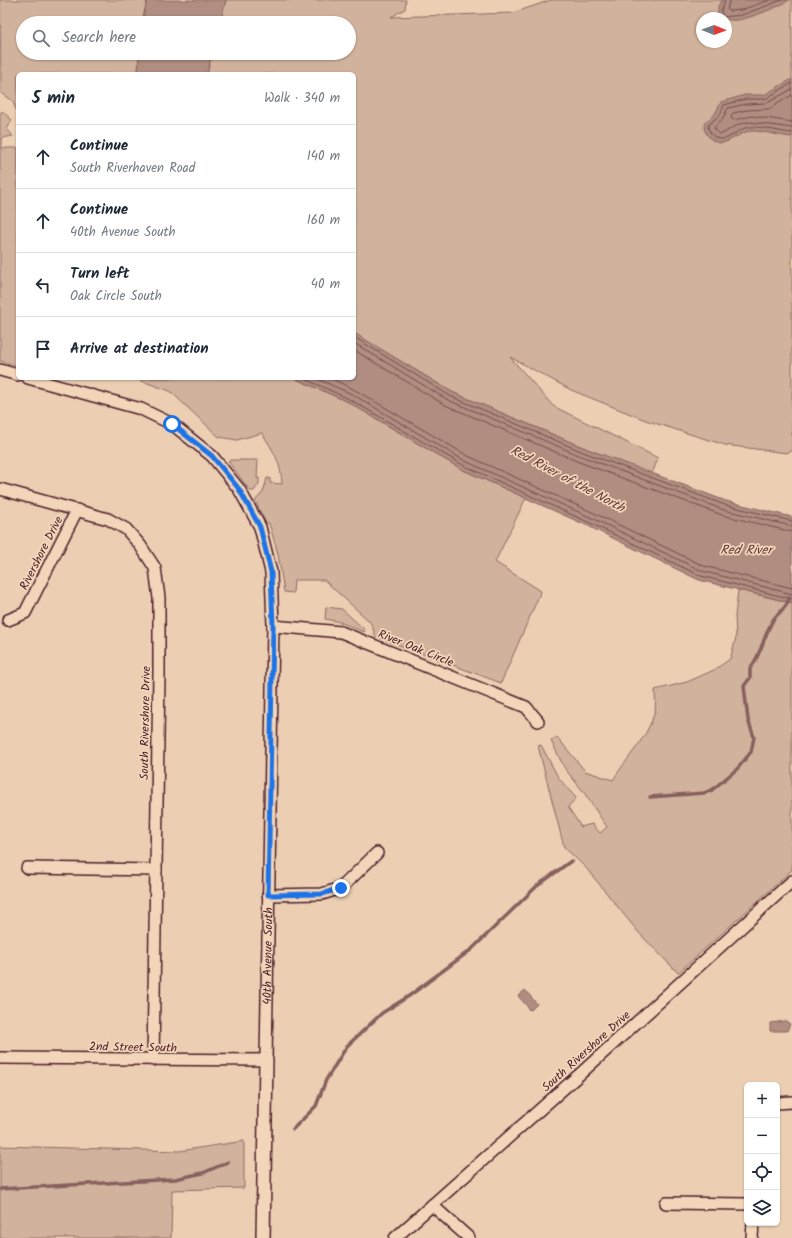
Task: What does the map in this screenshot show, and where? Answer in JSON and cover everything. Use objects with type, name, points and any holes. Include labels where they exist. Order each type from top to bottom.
[{"type":"street","points":[[0,370],[16,374]]},
{"type":"street","name":"40th Avenue South","points":[[35,380],[141,409],[172,424],[212,456],[239,489],[260,527],[271,572],[273,626],[263,1238]]},
{"type":"street","name":"South Rivershore Drive","points":[[0,489],[108,519],[126,529],[155,568],[159,598],[153,1060]]},
{"type":"street","name":"Rivershore Drive","points":[[8,620],[25,613],[77,510]]},
{"type":"street","name":"River Oak Circle","points":[[273,626],[341,632],[526,707],[538,721]]},
{"type":"street","points":[[268,895],[322,894],[341,888],[378,853]]},
{"type":"street","points":[[27,868],[156,870]]},
{"type":"street","name":"South Rivershore Drive","points":[[395,1238],[586,1069],[792,881]]},
{"type":"street","name":"2nd Street South","points":[[0,1058],[266,1060]]},
{"type":"street","points":[[780,1103],[792,1102]]},
{"type":"street","points":[[666,1203],[744,1204]]},
{"type":"street","points":[[432,1205],[469,1238]]},
{"type":"street","points":[[752,1238],[753,1226]]},
{"type":"shaded area","points":[[0,0],[147,0],[144,16],[16,16],[16,60],[139,60],[138,72],[16,72],[16,109],[12,100],[1,93]]},
{"type":"shaded area","points":[[226,0],[406,0],[405,9],[391,17],[513,13],[551,0],[792,0],[792,451],[786,453],[725,445],[648,421],[571,390],[510,357],[553,406],[658,458],[652,474],[585,448],[452,392],[356,334],[356,72],[207,72],[210,60],[356,60],[356,16],[222,16]]},
{"type":"shaded area","points":[[2,111],[12,120],[7,129],[13,136],[2,138],[2,148],[16,148],[16,365],[0,361],[0,114]]},
{"type":"shaded area","points":[[139,380],[298,380],[348,402],[461,469],[526,498],[495,562],[541,591],[501,683],[375,636],[372,625],[368,620],[324,580],[294,580],[293,593],[284,592],[278,554],[269,523],[266,523],[255,501],[263,492],[267,478],[270,478],[270,483],[282,484],[280,469],[270,446],[262,433],[237,440],[219,437],[170,391]]},
{"type":"shaded area","points":[[258,460],[257,478],[259,478],[259,484],[254,491],[250,491],[228,461]]},
{"type":"shaded area","points":[[738,590],[792,603],[792,870],[678,973],[639,933],[586,868],[564,847],[538,746],[541,745],[558,777],[576,798],[568,807],[581,827],[592,824],[600,833],[607,827],[583,791],[565,769],[551,741],[557,737],[585,771],[613,780],[642,739],[652,721],[655,711],[655,690],[687,682],[714,670],[730,659],[736,638],[735,616]]},
{"type":"shaded area","points":[[326,607],[342,609],[365,630],[364,632],[340,622],[325,619]]},
{"type":"shaded area","points":[[244,1141],[244,1188],[172,1190],[171,1238],[0,1238],[0,1146],[179,1151]]},
{"type":"water","points":[[147,0],[226,0],[222,16],[144,16]]},
{"type":"water","points":[[722,0],[789,0],[765,12],[744,19],[735,20],[732,20],[732,12],[718,12],[718,6]]},
{"type":"water","points":[[139,60],[210,60],[207,72],[138,72]]},
{"type":"water","points":[[792,79],[792,137],[752,131],[720,143],[715,142],[710,138],[705,131],[705,122],[715,114],[721,102],[745,95],[764,95]]},
{"type":"water","name":"Red River","points":[[356,334],[452,392],[585,448],[726,501],[792,517],[792,603],[699,580],[588,526],[461,469],[348,402],[298,380],[356,380]]},
{"type":"water","points":[[525,990],[537,1004],[531,1010],[528,1009],[518,996]]},
{"type":"water","points":[[786,1021],[790,1024],[787,1031],[770,1031],[770,1023]]},
{"type":"waterway","points":[[650,797],[704,793],[712,790],[737,769],[751,752],[754,737],[748,720],[744,686],[750,678],[750,668],[757,658],[770,625],[786,605],[789,598]]},
{"type":"waterway","points":[[293,1129],[316,1106],[326,1080],[347,1046],[382,1013],[409,996],[472,949],[537,886],[571,861]]},
{"type":"waterway","points":[[0,1189],[175,1179],[203,1173],[228,1162]]},
{"type":"route","points":[[172,424],[212,456],[239,489],[260,527],[271,572],[273,626],[268,895],[322,894],[341,888]]},
{"type":"water label","name":"Red River of the North","points":[[568,478]]}]
